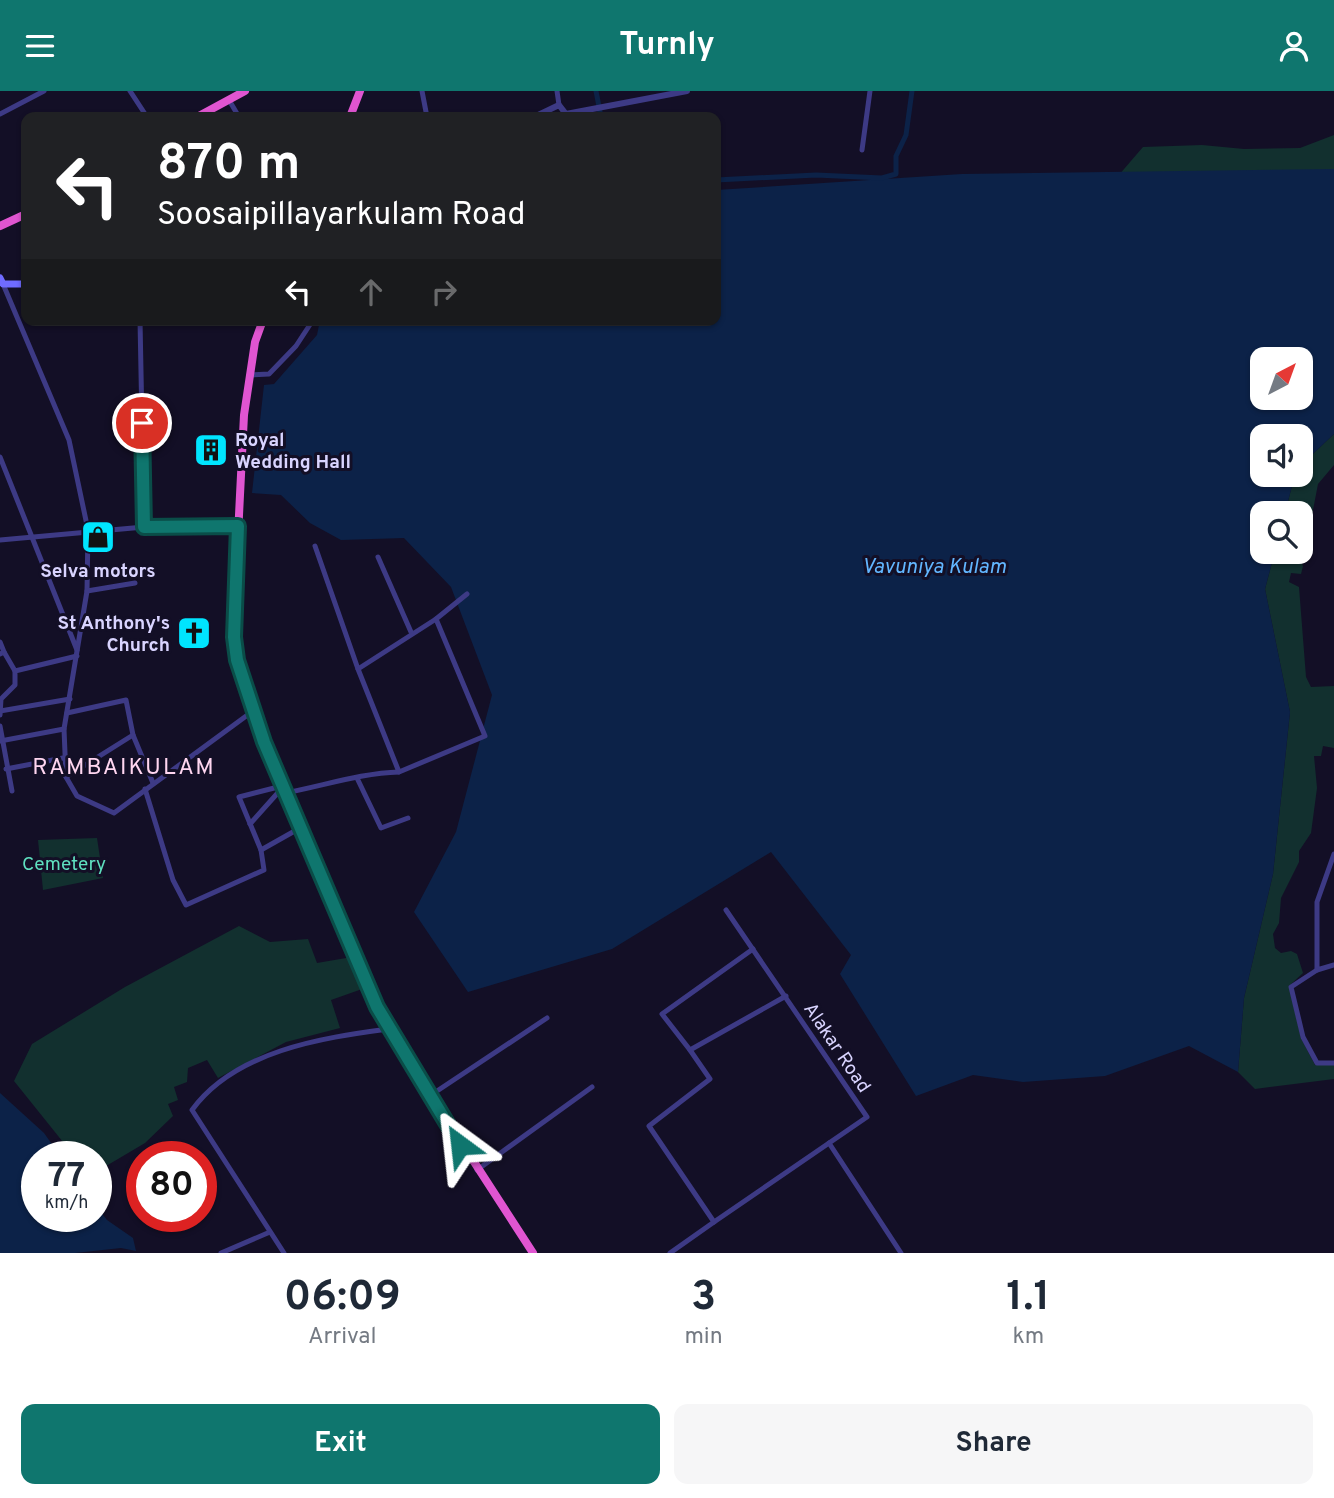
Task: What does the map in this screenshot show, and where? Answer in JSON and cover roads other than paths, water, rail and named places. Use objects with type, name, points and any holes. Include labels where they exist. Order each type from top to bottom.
[{"type":"highway","points":[[206,112],[245,91]]},
{"type":"highway","points":[[351,112],[360,91]]},
{"type":"highway","points":[[0,232],[21,217]]},
{"type":"highway","points":[[0,226],[14,221]]},
{"type":"highway","points":[[261,326],[249,375],[238,526],[234,637],[237,660],[283,789],[388,1028],[477,1170],[533,1253]]},
{"type":"main road","points":[[2,281],[21,283]]},
{"type":"street","points":[[0,114],[44,91]]},
{"type":"street","points":[[130,91],[144,112]]},
{"type":"street","points":[[422,91],[426,112]]},
{"type":"street","points":[[557,91],[559,105],[564,112]]},
{"type":"street","points":[[577,112],[687,91]]},
{"type":"street","points":[[862,150],[870,91]]},
{"type":"street","points":[[229,100],[236,112]]},
{"type":"street","points":[[544,112],[559,105]]},
{"type":"street","points":[[2,281],[69,440],[88,530],[87,591],[64,729],[63,758],[66,777],[77,796],[110,813],[253,711]]},
{"type":"street","points":[[139,326],[144,527]]},
{"type":"street","points":[[249,375],[269,374],[296,346],[309,326]]},
{"type":"street","points":[[0,457],[78,655]]},
{"type":"street","points":[[0,540],[88,530],[238,526]]},
{"type":"street","points":[[315,546],[358,669],[399,772]]},
{"type":"street","points":[[378,557],[411,632]]},
{"type":"street","points":[[87,591],[135,583]]},
{"type":"street","points":[[358,669],[411,632],[436,619],[467,594]]},
{"type":"street","points":[[145,789],[173,880],[184,905],[264,870],[261,850],[239,797],[357,778],[372,772],[399,772],[485,736],[436,619]]},
{"type":"street","points":[[0,642],[2,653],[15,671],[15,684],[3,695],[0,712],[70,699]]},
{"type":"street","points":[[15,671],[78,655]]},
{"type":"street","points":[[67,713],[126,700],[133,735],[153,783]]},
{"type":"street","points":[[0,726],[12,791]]},
{"type":"street","points":[[1,741],[64,729]]},
{"type":"street","points":[[66,777],[133,735]]},
{"type":"street","points":[[6,769],[63,758]]},
{"type":"street","points":[[0,779],[8,778]]},
{"type":"street","points":[[357,778],[381,828],[408,818]]},
{"type":"street","points":[[250,824],[283,789]]},
{"type":"street","points":[[261,850],[300,828]]},
{"type":"street","points":[[1317,970],[1317,902],[1334,854]]},
{"type":"street","name":"Alakar Road","points":[[670,1253],[867,1117],[726,910]]},
{"type":"street","points":[[714,1222],[649,1126],[710,1079],[662,1014],[753,949]]},
{"type":"street","points":[[1334,965],[1317,970],[1291,987],[1303,1037],[1317,1063],[1334,1063]]},
{"type":"street","points":[[690,1050],[786,996]]},
{"type":"street","points":[[431,1095],[547,1017]]},
{"type":"street","points":[[284,1253],[192,1110],[208,1091],[265,1057],[337,1035],[388,1028]]},
{"type":"street","points":[[477,1170],[592,1087]]},
{"type":"street","points":[[829,1143],[901,1253]]},
{"type":"street","points":[[220,1253],[271,1232]]},
{"type":"water","name":"Vavuniya Kulam","points":[[1334,169],[1334,434],[1313,454],[1313,424],[1250,424],[1250,487],[1292,487],[1288,501],[1250,501],[1250,564],[1272,564],[1265,589],[1290,712],[1273,874],[1244,998],[1238,1072],[1189,1046],[1105,1076],[1023,1082],[973,1075],[916,1096],[840,974],[851,955],[771,852],[612,949],[468,992],[414,912],[456,832],[492,695],[451,587],[404,538],[341,540],[310,523],[281,495],[252,493],[264,385],[274,384],[317,335],[319,326],[721,326],[721,190],[962,174]]},
{"type":"water","points":[[0,1093],[50,1141],[21,1141],[21,1232],[112,1232],[112,1223],[133,1238],[136,1251],[121,1248],[75,1253],[0,1253]]},
{"type":"waterway","points":[[596,91],[600,112]]},
{"type":"waterway","points":[[721,180],[816,175],[882,178],[896,174],[896,156],[906,135],[912,91]]},
{"type":"place","name":"Royal Wedding Hall","points":[[211,450]]},
{"type":"place","name":"Selva motors","points":[[98,537]]},
{"type":"place","name":"St Anthony's Church","points":[[194,633]]},
{"type":"district","name":"RAMBAIKULAM","points":[[124,766]]},
{"type":"park label","name":"Cemetery","points":[[64,863]]}]
